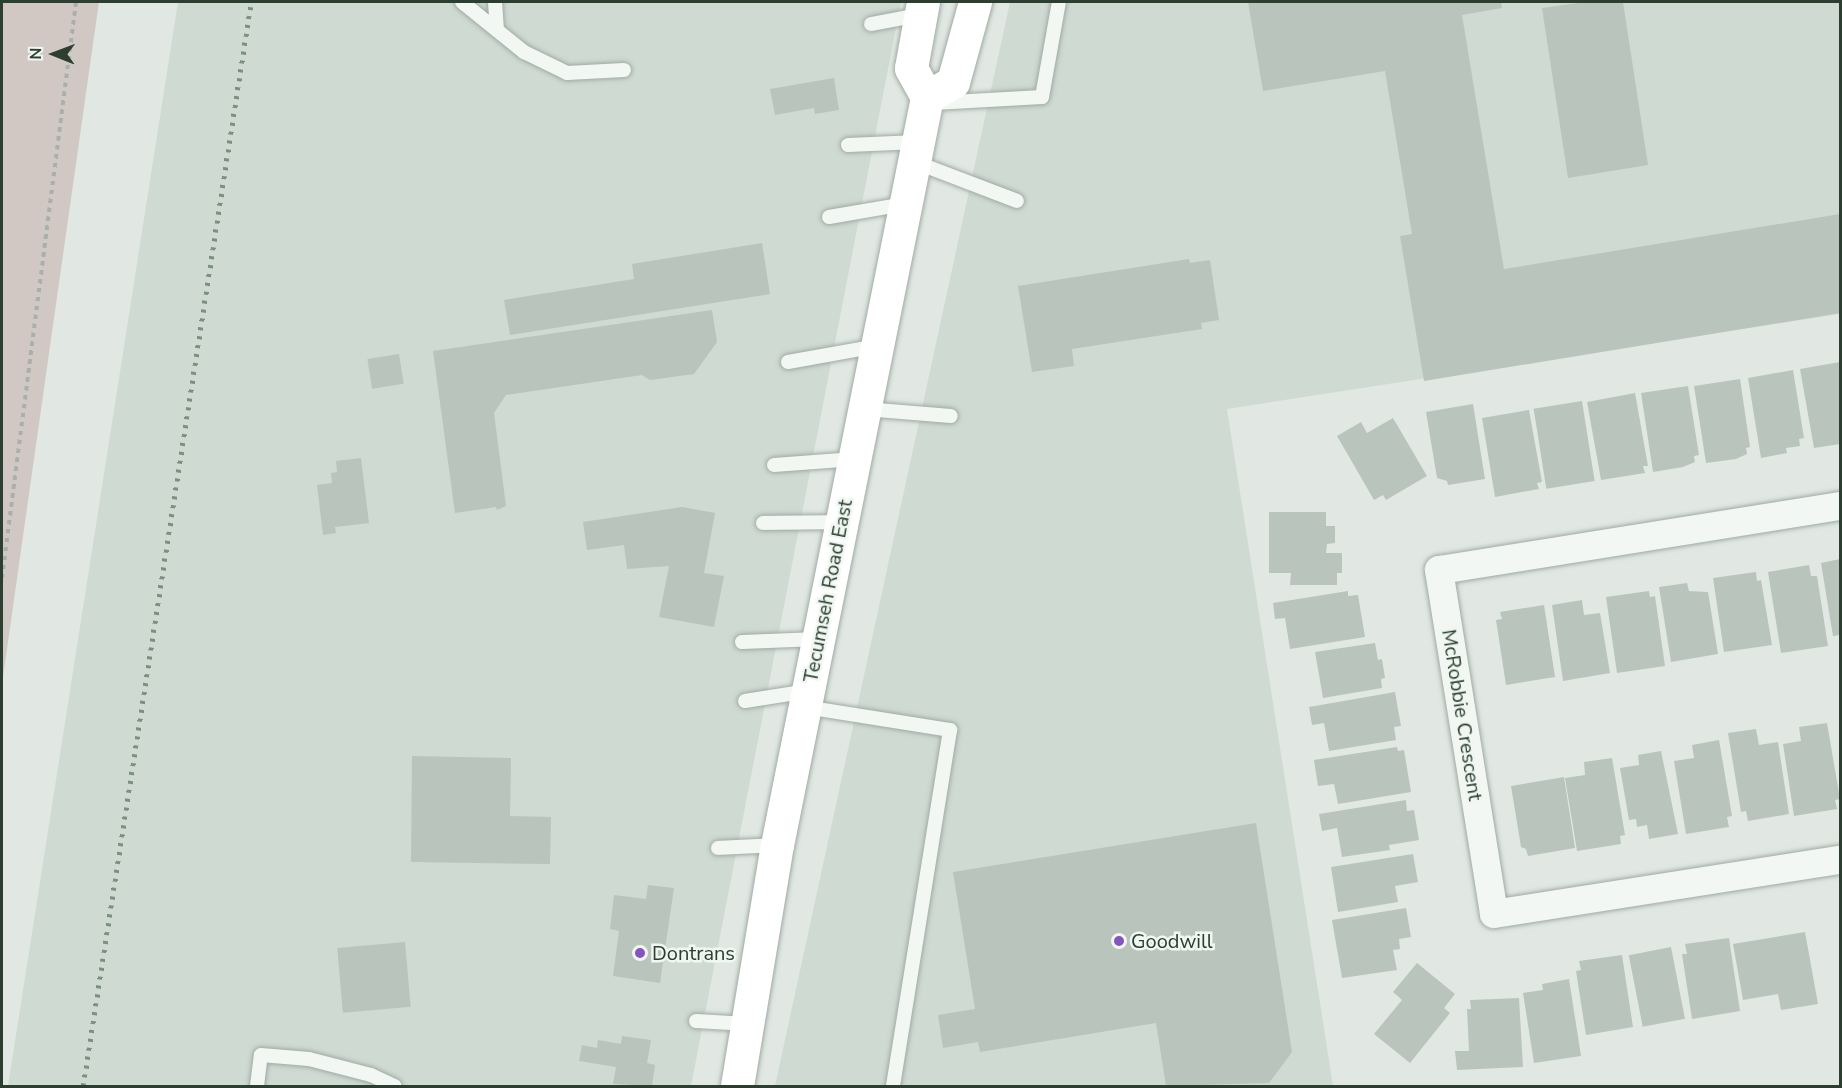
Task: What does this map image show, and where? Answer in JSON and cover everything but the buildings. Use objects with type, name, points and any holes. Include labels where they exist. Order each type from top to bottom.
[{"type":"main road","points":[[922,8],[911,68],[927,100],[953,82],[975,2]]},
{"type":"main road","name":"Tecumseh Road East","points":[[737,1086],[777,845],[927,100]]},
{"type":"street","name":"McRobbie Crescent","points":[[1840,506],[1439,570],[1494,914],[1840,860]]},
{"type":"lane","points":[[462,2],[524,52],[567,74],[624,70]]},
{"type":"lane","points":[[495,2],[497,30]]},
{"type":"lane","points":[[927,100],[1042,96],[1059,2]]},
{"type":"lane","points":[[872,24],[922,8]]},
{"type":"lane","points":[[848,145],[917,152],[1017,201]]},
{"type":"lane","points":[[829,217],[906,204]]},
{"type":"lane","points":[[788,362],[878,346]]},
{"type":"lane","points":[[865,409],[951,416]]},
{"type":"lane","points":[[774,465],[855,459]]},
{"type":"lane","points":[[763,523],[842,522]]},
{"type":"lane","points":[[742,642],[819,639]]},
{"type":"lane","points":[[745,701],[806,699],[950,730],[893,1086]]},
{"type":"lane","points":[[718,848],[777,845]]},
{"type":"lane","points":[[696,1022],[748,1024]]},
{"type":"lane","points":[[257,1086],[261,1055],[309,1059],[371,1075],[395,1086]]},
{"type":"path","points":[[2,578],[76,2]]},
{"type":"shaded area","points":[[2,2],[99,2],[2,684]]},
{"type":"shaded area","points":[[178,2],[901,2],[691,1086],[8,1086]]},
{"type":"shaded area","points":[[1010,2],[1840,2],[1840,314],[1227,409],[1333,1086],[775,1086]]},
{"type":"railway","points":[[83,1086],[251,2]]},
{"type":"place","name":"Goodwill","points":[[1119,941]]},
{"type":"place","name":"Dontrans","points":[[640,953]]}]
